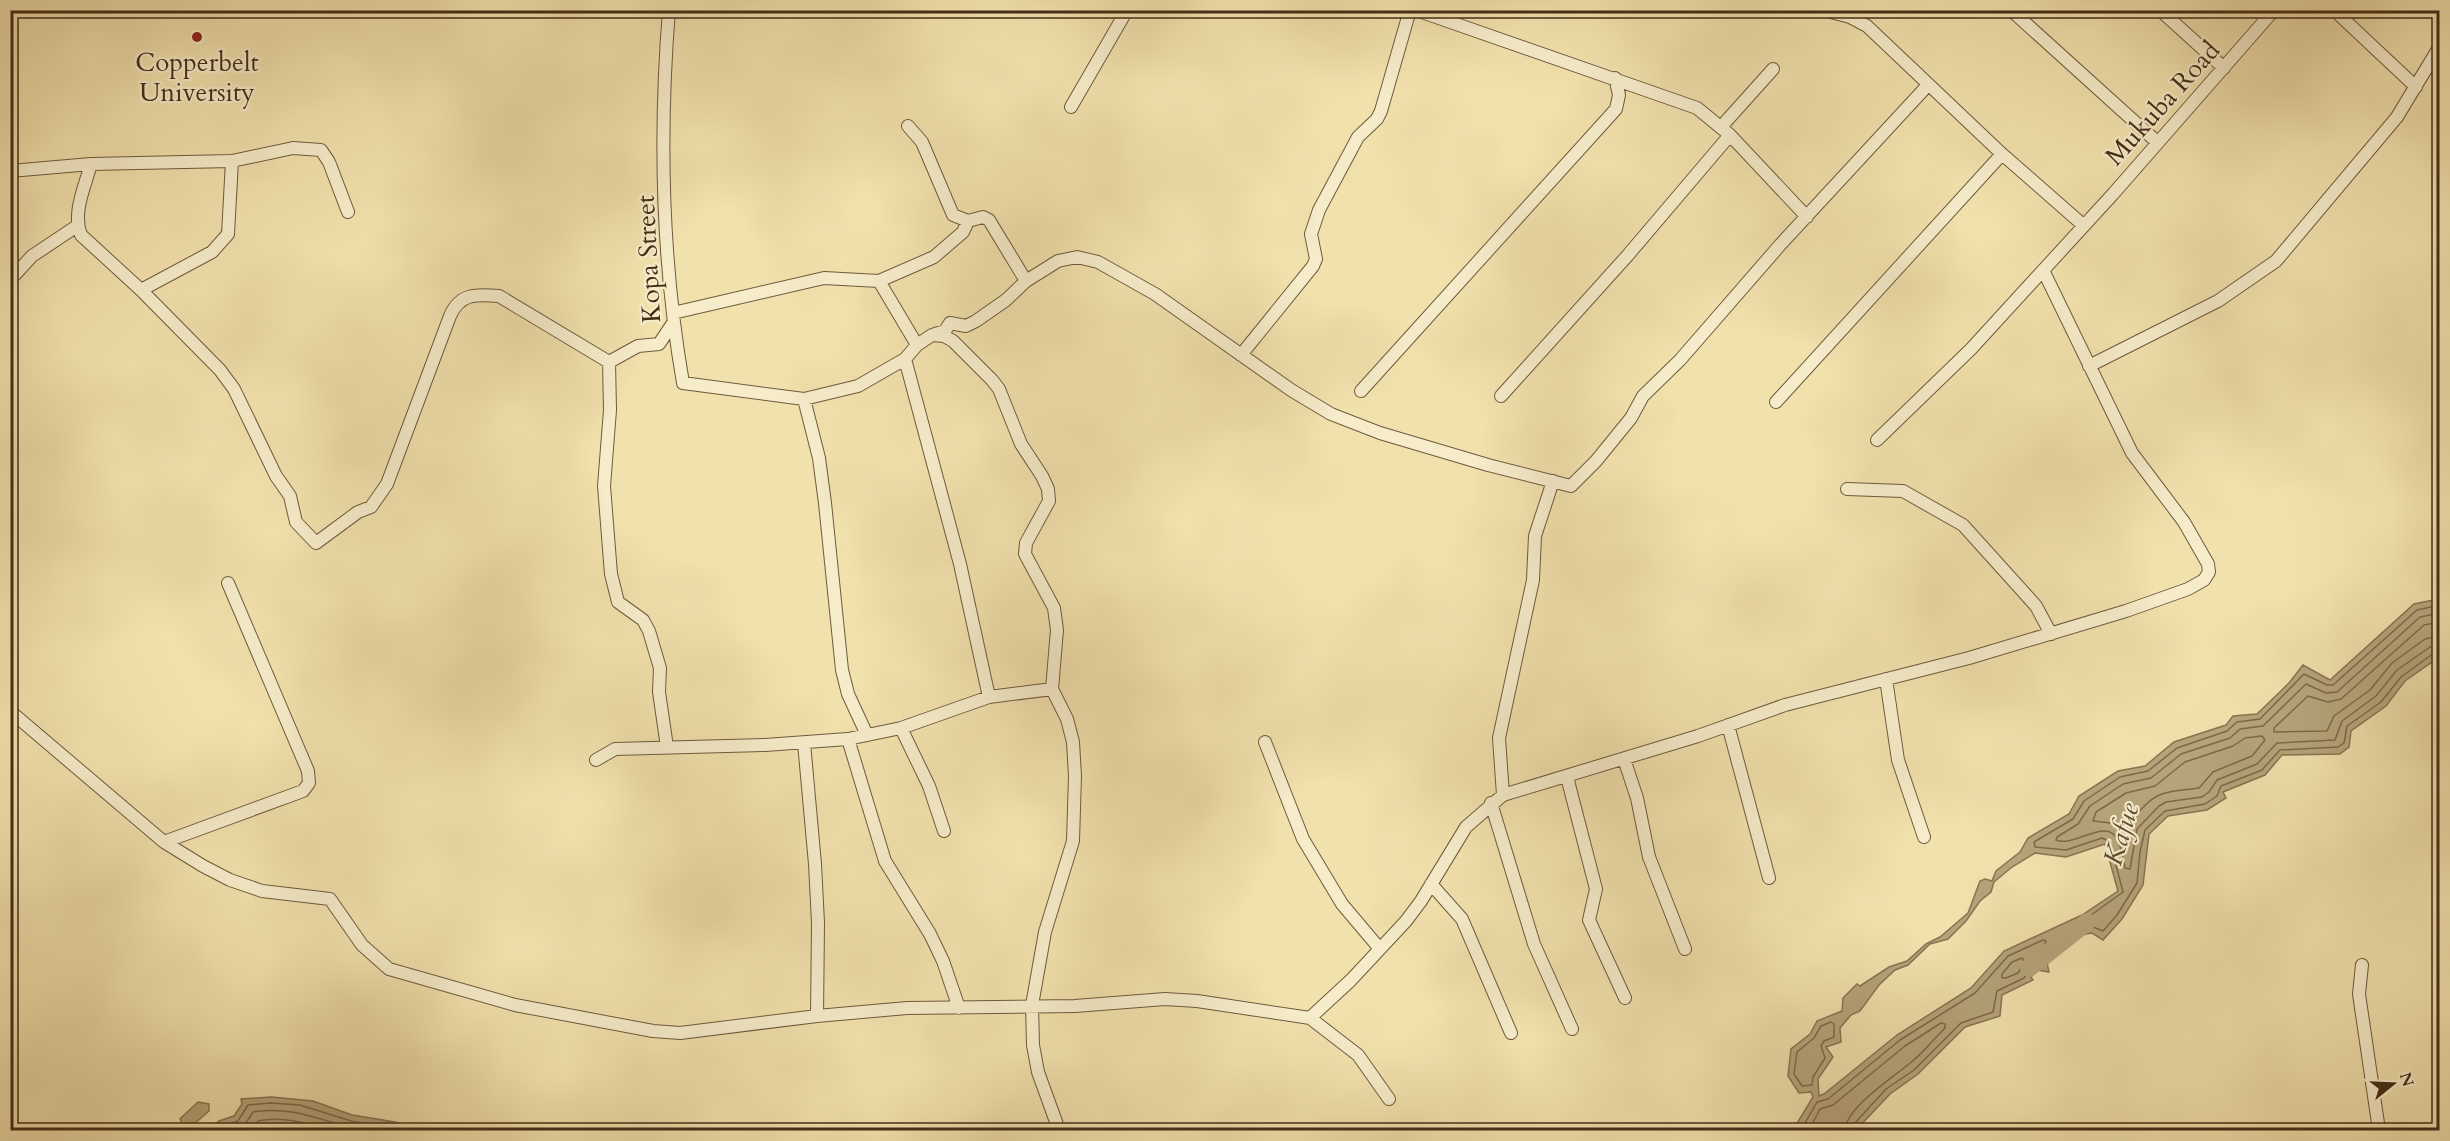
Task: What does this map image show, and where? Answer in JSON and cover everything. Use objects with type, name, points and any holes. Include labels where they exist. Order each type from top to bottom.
[{"type":"street","name":"Kopa Street","points":[[669,10],[665,58],[664,142],[673,318],[683,384],[804,399]]},
{"type":"street","points":[[1071,107],[1127,10]]},
{"type":"street","points":[[1241,355],[1313,266],[1316,259],[1311,234],[1319,210],[1358,137],[1377,119],[1381,111],[1410,10]]},
{"type":"street","points":[[1416,10],[1697,108],[1726,131],[1807,217]]},
{"type":"street","points":[[1823,10],[1850,17],[1867,26],[2002,154],[2083,225]]},
{"type":"street","points":[[2011,10],[2157,142]]},
{"type":"street","points":[[2160,10],[2224,68]]},
{"type":"street","name":"Mukuba Road","points":[[1877,440],[1971,349],[2274,10]]},
{"type":"street","points":[[2334,10],[2416,87]]},
{"type":"street","points":[[2089,366],[2218,301],[2270,265],[2358,166],[2397,117],[2439,46]]},
{"type":"street","points":[[1501,396],[1628,255],[1773,69]]},
{"type":"street","points":[[1360,391],[1616,108],[1619,95],[1615,78]]},
{"type":"street","points":[[867,735],[848,694],[842,670],[819,458],[804,399],[858,386],[905,359],[917,345],[932,335],[945,331],[950,323],[966,326],[976,321],[1006,300],[1026,281],[1068,257],[1077,257],[1098,262],[1155,294],[1291,390],[1331,414],[1391,437],[1571,486],[1585,474],[1631,418],[1643,396],[1680,360],[1928,84]]},
{"type":"street","points":[[908,126],[921,142],[953,214],[968,221],[983,217],[989,220],[1026,281]]},
{"type":"street","points":[[10,171],[91,164],[232,162],[293,148],[321,150],[329,162],[348,212]]},
{"type":"street","points":[[1776,402],[2002,154]]},
{"type":"street","points":[[141,290],[212,252],[228,234],[232,162]]},
{"type":"street","points":[[91,164],[77,216],[77,226],[87,242],[141,290],[220,370],[234,389],[276,476],[290,496],[296,522],[316,543],[358,512],[371,507],[379,498],[387,484],[455,304],[465,297],[481,294],[499,296],[609,362]]},
{"type":"street","points":[[609,362],[638,346],[659,344],[673,318],[824,279],[852,278],[879,281],[934,257],[955,241],[963,232],[968,221]]},
{"type":"street","points":[[10,280],[33,256],[77,226]]},
{"type":"street","points":[[1310,1018],[1380,949],[1421,901],[1466,827],[1503,795],[1624,759],[1785,705],[2051,634],[2170,597],[2204,580],[2209,572],[2208,564],[2184,522],[2132,453],[2043,270]]},
{"type":"street","points":[[879,281],[917,345]]},
{"type":"street","points":[[932,335],[944,336],[953,341],[999,389],[1021,444],[1048,489],[1049,501],[1026,543],[1025,554],[1054,608],[1057,630],[1052,689],[1067,719],[1073,742],[1075,822],[1073,841],[1045,932],[1032,1005],[1033,1045],[1038,1072],[1059,1131]]},
{"type":"street","points":[[905,359],[960,564],[989,697]]},
{"type":"street","points":[[609,362],[610,410],[604,486],[611,574],[618,602],[643,620],[649,631],[660,668],[659,692],[667,747]]},
{"type":"street","points":[[1503,795],[1499,738],[1533,580],[1535,536],[1553,480]]},
{"type":"street","points":[[1847,489],[1903,491],[1964,525],[2036,606],[2051,634]]},
{"type":"street","points":[[164,842],[303,791],[309,783],[308,771],[228,583]]},
{"type":"street","points":[[1886,679],[1898,760],[1924,837]]},
{"type":"street","points":[[596,760],[615,749],[804,743],[848,739],[902,728],[989,697],[1052,689]]},
{"type":"street","points":[[10,711],[164,842],[230,880],[262,891],[330,899],[362,945],[389,969],[504,1002],[632,1028],[680,1033],[817,1016],[907,1008],[1075,1006],[1165,999],[1197,1001],[1310,1018],[1358,1055],[1389,1099]]},
{"type":"street","points":[[1728,725],[1769,879]]},
{"type":"street","points":[[902,728],[929,786],[944,831]]},
{"type":"street","points":[[848,739],[885,861],[930,934],[949,977],[958,1008]]},
{"type":"street","points":[[1265,742],[1303,839],[1342,904],[1380,949]]},
{"type":"street","points":[[804,743],[816,876],[817,1016]]},
{"type":"street","points":[[1624,759],[1637,798],[1649,857],[1685,949]]},
{"type":"street","points":[[1567,777],[1596,889],[1589,920],[1625,999]]},
{"type":"street","points":[[1491,803],[1534,944],[1572,1029]]},
{"type":"street","points":[[1431,884],[1462,919],[1511,1033]]},
{"type":"street","points":[[2362,965],[2360,994],[2379,1131]]},
{"type":"water","points":[[2439,599],[2439,657],[2405,681],[2386,706],[2351,731],[2349,747],[2340,754],[2282,755],[2265,775],[2223,792],[2226,798],[2207,810],[2168,816],[2149,834],[2143,885],[2122,919],[2103,940],[2092,933],[2060,941],[2046,958],[2049,972],[2037,970],[2031,977],[2033,980],[2002,995],[2000,1016],[1965,1027],[1918,1074],[1890,1094],[1856,1130],[1793,1130],[1813,1097],[1811,1092],[1799,1093],[1788,1076],[1791,1049],[1810,1034],[1817,1021],[1842,1011],[1843,998],[1857,984],[1860,986],[1889,967],[1907,961],[1968,913],[1980,881],[1985,879],[1992,881],[1996,871],[2020,852],[2028,838],[2069,814],[2079,796],[2118,771],[2145,766],[2174,742],[2226,725],[2233,716],[2257,714],[2289,683],[2303,665],[2330,680],[2414,604]],"holes":[[[2105,844],[2118,891],[2082,915],[2004,951],[1971,988],[1897,1035],[1819,1096],[1818,1079],[1833,1057],[1826,1047],[1841,1042],[1840,1028],[1851,1015],[1860,1011],[1879,985],[1895,970],[1908,965],[1930,944],[1948,939],[1966,921],[1980,901],[1991,892],[1994,882],[2012,867],[2035,853],[2066,857]]]},
{"type":"water","points":[[271,1097],[313,1101],[352,1115],[395,1122],[417,1130],[209,1130],[219,1121],[234,1116],[242,1104],[241,1099]]},
{"type":"water","points":[[198,1102],[209,1104],[209,1111],[192,1126],[196,1130],[186,1130],[180,1119]]},
{"type":"waterway","name":"Kafue","points":[[2029,968],[2087,922]]},
{"type":"place","name":"Copperbelt University","points":[[197,37]]}]
